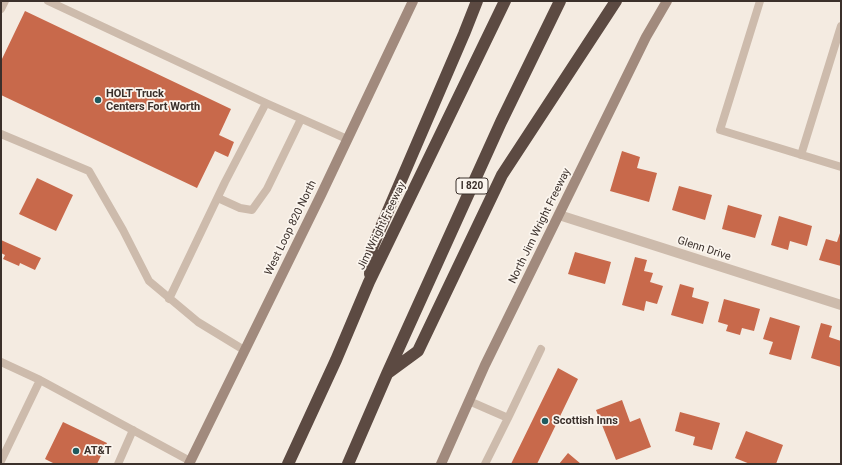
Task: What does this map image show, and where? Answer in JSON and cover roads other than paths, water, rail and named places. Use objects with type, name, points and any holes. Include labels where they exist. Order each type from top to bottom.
[{"type":"highway","points":[[369,282],[372,248],[477,1]]},
{"type":"highway","name":"Jim Wright Freeway","points":[[288,464],[336,360],[369,282],[505,1]]},
{"type":"highway","name":"I 820","points":[[348,464],[501,122],[560,1]]},
{"type":"highway","points":[[387,374],[418,351],[502,175],[616,1]]},
{"type":"main road","name":"West Loop 820 North","points":[[190,463],[412,1]]},
{"type":"main road","name":"North Jim Wright Freeway","points":[[441,464],[469,401],[559,215],[646,37],[667,1]]},
{"type":"street","name":"Glenn Drive","points":[[559,215],[841,305]]},
{"type":"lane","points":[[1,9],[5,1]]},
{"type":"lane","points":[[48,1],[266,103],[347,139]]},
{"type":"lane","points":[[760,1],[720,130],[841,167]]},
{"type":"lane","points":[[802,155],[841,26]]},
{"type":"lane","points":[[169,299],[266,103]]},
{"type":"lane","points":[[218,198],[240,208],[252,210],[266,189],[301,119]]},
{"type":"lane","points":[[1,134],[89,171],[123,230],[149,281],[198,322],[244,350]]},
{"type":"lane","points":[[485,464],[541,348]]},
{"type":"lane","points":[[1,362],[40,380],[133,430],[190,463]]},
{"type":"lane","points":[[7,464],[1,461],[40,380]]},
{"type":"lane","points":[[469,401],[508,418]]},
{"type":"lane","points":[[118,464],[133,430]]},
{"type":"place","name":"HOLT Truck Centers Fort Worth","points":[[98,100]]},
{"type":"place","name":"Scottish Inns","points":[[545,421]]},
{"type":"place","name":"AT&T","points":[[76,451]]}]
